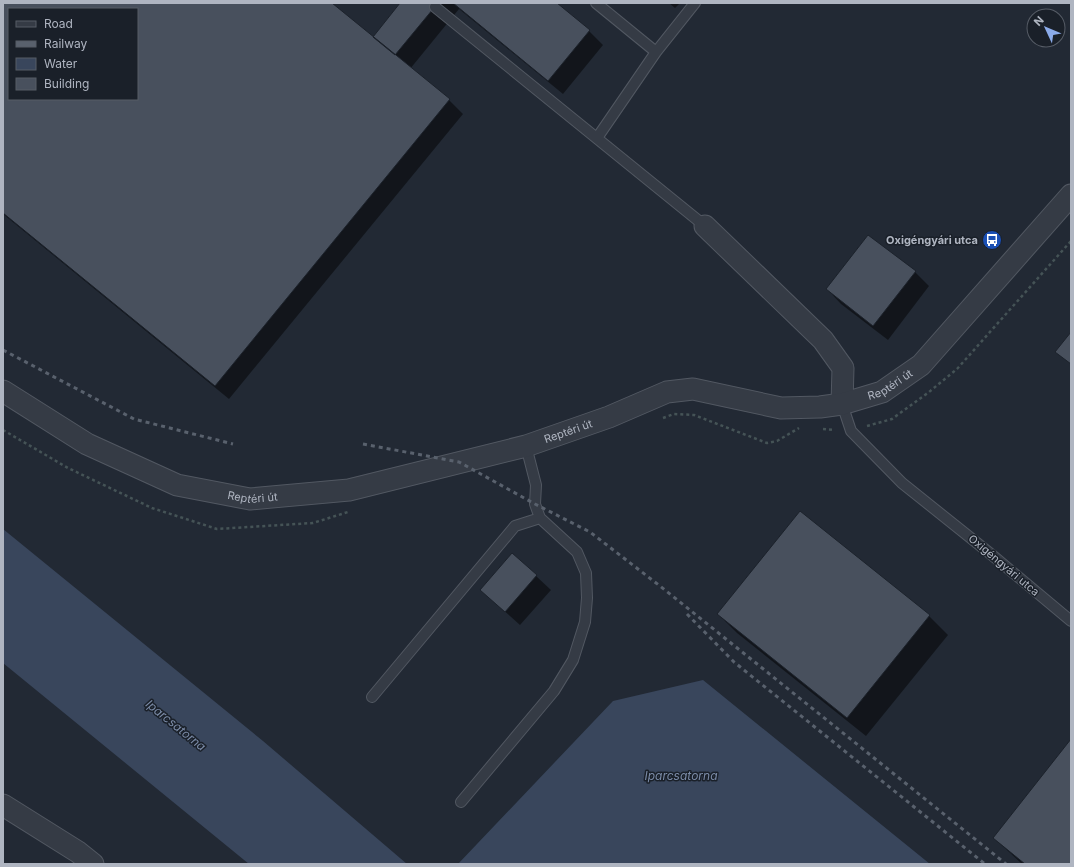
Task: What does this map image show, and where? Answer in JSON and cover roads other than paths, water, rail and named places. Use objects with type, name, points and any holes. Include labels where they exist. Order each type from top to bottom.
[{"type":"street","name":"Reptéri út","points":[[3,391],[87,444],[177,485],[250,499],[349,490],[526,446],[609,417],[667,392],[693,389],[781,408],[820,407],[842,404],[882,392],[921,364],[1071,195]]},
{"type":"street","points":[[705,226],[823,340],[843,368],[842,404]]},
{"type":"street","points":[[3,805],[78,852],[93,864]]},
{"type":"lane","points":[[596,3],[656,52]]},
{"type":"lane","points":[[596,138],[656,52],[696,3]]},
{"type":"lane","points":[[435,7],[705,226]]},
{"type":"lane","name":"Oxigéngyári utca","points":[[842,404],[851,431],[902,482],[1071,621]]},
{"type":"lane","points":[[462,802],[554,691],[573,660],[585,622],[587,598],[586,573],[577,552],[540,518],[535,504],[536,485],[526,446]]},
{"type":"lane","points":[[372,697],[515,526],[540,518]]},
{"type":"water","name":"Iparcsatorna","points":[[3,529],[263,741],[407,864],[249,864],[3,663]]},
{"type":"water","name":"Iparcsatorna","points":[[703,680],[930,864],[458,864],[613,701]]},
{"type":"railway","points":[[3,350],[134,419],[233,444]]},
{"type":"railway","points":[[363,444],[459,462],[535,504],[590,532],[660,586],[1006,864]]},
{"type":"railway","points":[[687,614],[734,662],[985,864]]},
{"type":"place","name":"Oxigéngyári utca","points":[[992,240]]}]
